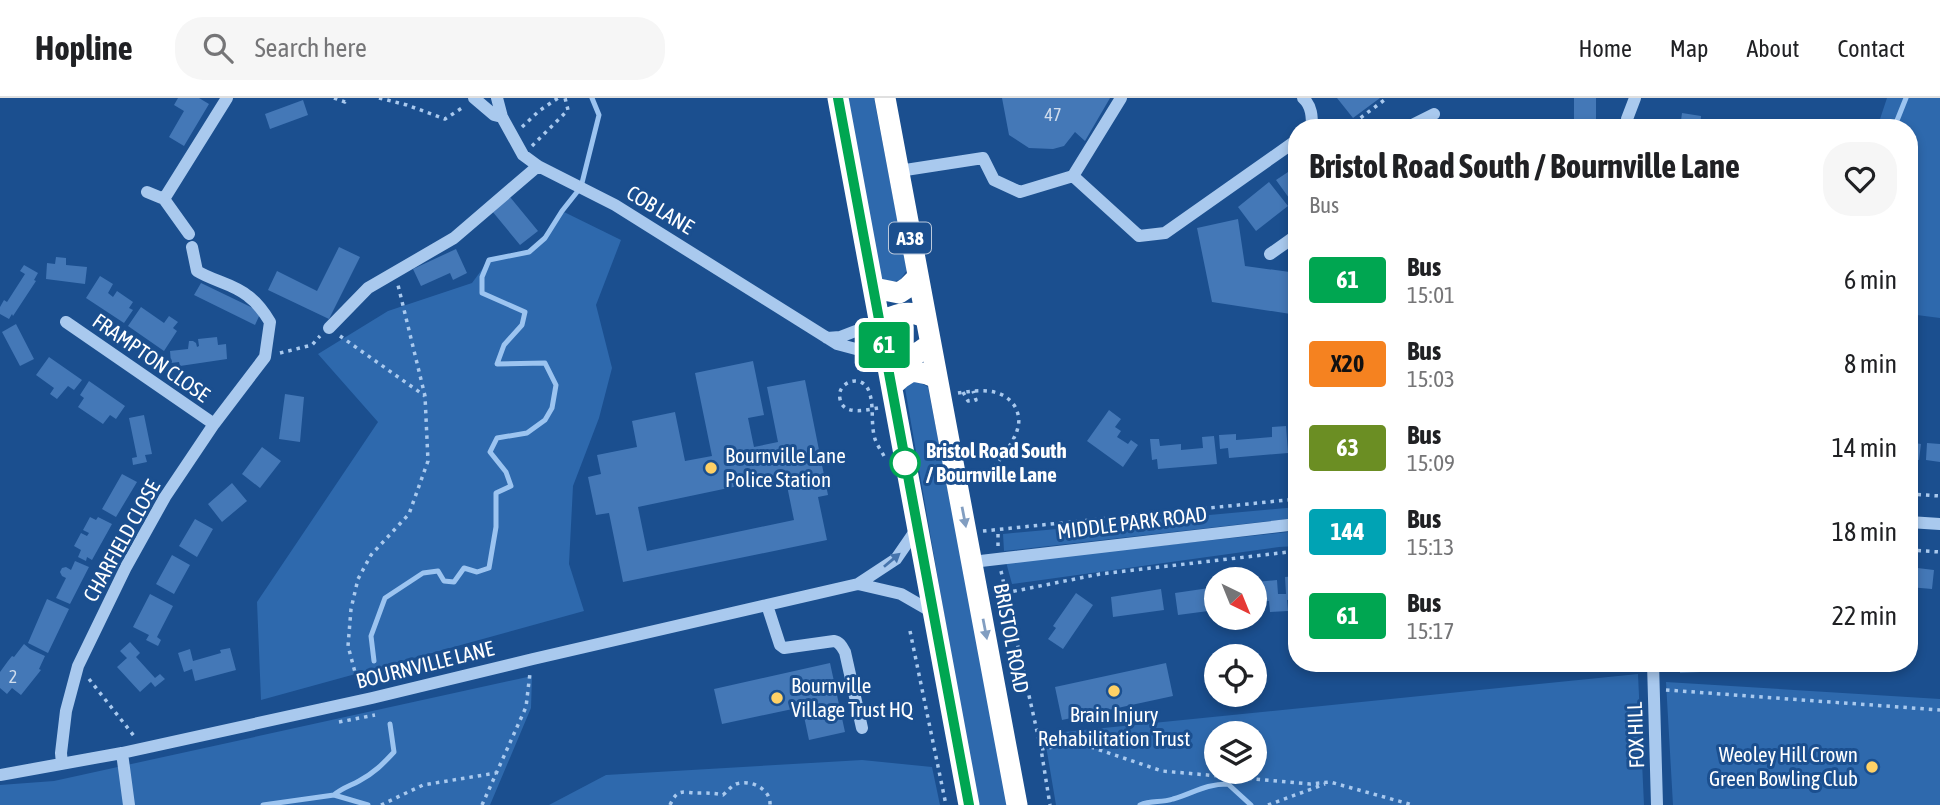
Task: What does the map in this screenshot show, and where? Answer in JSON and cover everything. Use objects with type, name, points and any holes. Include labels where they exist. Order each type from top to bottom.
[{"type":"highway","name":"A38","points":[[838,98],[969,805]]},
{"type":"highway","name":"A38","points":[[884,98],[930,344],[942,387],[972,562]]},
{"type":"highway","points":[[874,288],[899,293],[917,278]]},
{"type":"highway","points":[[879,322],[902,312],[925,317]]},
{"type":"highway","points":[[886,357],[910,357],[930,344]]},
{"type":"highway","points":[[892,386],[912,371],[928,374],[942,387]]},
{"type":"highway","name":"BRISTOL ROAD","points":[[972,562],[1017,805]]},
{"type":"street","points":[[164,199],[227,98]]},
{"type":"street","name":"COB LANE","points":[[497,98],[502,117],[523,155],[538,166],[615,205],[836,344],[886,357]]},
{"type":"street","points":[[899,171],[983,159],[994,180],[1020,192],[1073,176],[1121,98]]},
{"type":"street","points":[[1303,98],[1308,102],[1312,119]]},
{"type":"street","points":[[1627,119],[1635,98]]},
{"type":"street","points":[[475,99],[494,115],[502,117]]},
{"type":"street","points":[[1424,119],[1434,114]]},
{"type":"street","points":[[1073,176],[1139,236],[1165,233],[1288,146]]},
{"type":"street","points":[[329,328],[368,288],[454,238],[538,166]]},
{"type":"street","points":[[147,192],[164,199],[191,240],[197,271],[246,294],[258,304],[270,322],[265,357]]},
{"type":"street","points":[[1270,254],[1288,241]]},
{"type":"street","points":[[827,338],[840,337],[879,322]]},
{"type":"street","name":"FRAMPTON CLOSE","points":[[66,323],[214,424]]},
{"type":"street","name":"CHARFIELD CLOSE","points":[[62,764],[66,711],[78,666],[126,567],[165,497],[214,424],[265,357]]},
{"type":"street","points":[[1918,523],[1940,524]]},
{"type":"street","name":"MIDDLE PARK ROAD","points":[[972,562],[1288,525]]},
{"type":"street","name":"BOURNVILLE LANE","points":[[0,775],[122,752],[372,698],[858,584],[896,559],[918,527]]},
{"type":"street","name":"BOURNVILLE LANE","points":[[858,584],[901,594],[934,612]]},
{"type":"street","points":[[767,605],[780,645],[785,648],[834,641],[842,645],[862,728]]},
{"type":"street","name":"FOX HILL","points":[[1653,672],[1657,805]]},
{"type":"street","points":[[122,752],[129,805]]},
{"type":"path","points":[[334,98],[345,102],[348,98]]},
{"type":"path","points":[[379,98],[407,105],[445,120],[475,99]]},
{"type":"path","points":[[512,136],[558,98]]},
{"type":"path","points":[[523,155],[568,110],[565,98]]},
{"type":"path","points":[[1359,119],[1387,98]]},
{"type":"path","points":[[359,689],[348,646],[351,609],[358,579],[371,555],[409,514],[428,461],[425,396],[394,272]]},
{"type":"path","points":[[265,357],[312,345],[329,328],[425,396]]},
{"type":"path","points":[[881,407],[868,410],[850,410],[842,404],[839,394],[848,382],[853,380],[866,386],[870,395],[871,406],[872,416],[875,438],[889,467]]},
{"type":"path","points":[[942,387],[990,391],[1008,397],[1018,411],[1018,427],[1010,444],[985,479]]},
{"type":"path","points":[[1918,495],[1940,496]]},
{"type":"path","points":[[967,532],[1288,500]]},
{"type":"path","points":[[1918,551],[1940,552]]},
{"type":"path","points":[[1050,805],[1041,749],[1005,593],[1100,574],[1288,552]]},
{"type":"path","points":[[910,631],[946,805]]},
{"type":"path","points":[[482,805],[526,707],[533,659]]},
{"type":"path","points":[[78,666],[135,737]]},
{"type":"path","points":[[1654,691],[1940,710]]},
{"type":"path","points":[[1041,749],[1079,743],[1162,771],[1310,784],[1330,782],[1413,805]]},
{"type":"path","points":[[383,804],[424,785],[496,773]]},
{"type":"path","points":[[670,805],[677,794],[684,790],[723,795],[734,785],[745,782],[753,783],[767,794],[770,805]]},
{"type":"path","points":[[1268,805],[1330,782]]},
{"type":"shaded area","points":[[845,98],[874,98],[907,270],[900,280],[890,282],[878,277]]},
{"type":"shaded area","points":[[1887,98],[1940,98],[1940,318],[1918,315],[1918,119],[1880,119]]},
{"type":"shaded area","points":[[562,211],[621,240],[596,305],[612,368],[599,418],[573,486],[569,564],[584,611],[261,700],[257,602],[378,422],[318,354],[388,311],[472,283],[489,260],[526,251],[540,242]]},
{"type":"shaded area","points":[[914,379],[928,387],[1009,805],[977,805],[905,388]]},
{"type":"shaded area","points":[[1288,508],[1288,519],[1004,551],[1003,534]]},
{"type":"shaded area","points":[[1288,532],[1288,546],[1012,584],[1006,562]]},
{"type":"shaded area","points":[[1638,674],[1644,805],[1056,805],[1044,734]]},
{"type":"shaded area","points":[[532,676],[531,708],[490,805],[0,805],[0,785],[54,781]]},
{"type":"shaded area","points":[[1666,682],[1940,699],[1940,805],[1673,805]]},
{"type":"shaded area","points":[[862,760],[932,767],[940,805],[549,805],[606,775]]},
{"type":"building","points":[[178,98],[199,98],[209,104],[184,146],[169,137],[184,111],[174,105]]},
{"type":"building","points":[[1002,98],[1110,98],[1085,141],[1075,132],[1064,146],[1053,149],[1029,148],[1009,135]]},
{"type":"building","points":[[1337,98],[1380,98],[1353,118]]},
{"type":"building","points":[[1574,98],[1596,98],[1596,119],[1574,119]]},
{"type":"building","points":[[303,100],[308,115],[270,129],[265,114]]},
{"type":"building","points":[[1682,113],[1701,116],[1701,119],[1681,119]]},
{"type":"building","points":[[1288,172],[1288,197],[1276,180]]},
{"type":"building","points":[[1269,182],[1288,206],[1256,231],[1238,207]]},
{"type":"building","points":[[510,197],[538,231],[520,245],[492,211]]},
{"type":"building","points":[[1238,219],[1245,266],[1288,272],[1288,314],[1212,302],[1197,228]]},
{"type":"building","points":[[339,247],[360,257],[329,319],[268,290],[277,271],[317,291]]},
{"type":"building","points":[[456,249],[467,273],[453,280],[450,273],[421,286],[413,269]]},
{"type":"building","points":[[56,257],[66,258],[66,265],[87,267],[85,284],[46,279],[47,263],[55,264]]},
{"type":"building","points":[[24,265],[38,273],[34,280],[36,281],[9,319],[0,314],[0,307],[4,300],[7,302],[25,274],[20,271]]},
{"type":"building","points":[[100,276],[113,284],[108,293],[113,297],[117,291],[133,302],[129,308],[133,310],[124,323],[86,298]]},
{"type":"building","points":[[201,283],[261,312],[255,325],[194,295]]},
{"type":"building","points":[[141,307],[164,323],[169,316],[178,322],[173,328],[177,331],[164,351],[128,326]]},
{"type":"building","points":[[16,324],[34,359],[20,366],[2,332]]},
{"type":"building","points":[[217,337],[218,345],[226,344],[227,359],[180,366],[179,362],[171,363],[170,351],[188,349],[189,341],[196,343],[197,347],[198,339]]},
{"type":"building","points":[[49,357],[82,380],[74,390],[68,386],[57,399],[50,394],[54,388],[36,375]]},
{"type":"building","name":"Bournville Lane Police Station","points":[[753,361],[764,415],[748,418],[754,447],[778,442],[767,387],[805,380],[828,495],[818,497],[827,540],[623,582],[609,513],[596,515],[588,477],[601,474],[597,455],[637,447],[632,421],[675,412],[685,461],[712,456],[695,373]],"holes":[[[785,476],[794,520],[647,551],[638,507]]]},
{"type":"building","points":[[89,381],[125,406],[116,419],[110,415],[103,424],[78,407],[84,398],[80,395]]},
{"type":"building","points":[[285,394],[304,397],[300,442],[279,439]]},
{"type":"building","points":[[1109,410],[1121,419],[1115,427],[1121,431],[1117,437],[1128,444],[1131,440],[1138,445],[1123,467],[1087,441]]},
{"type":"building","points":[[144,415],[152,454],[145,455],[147,462],[133,465],[132,458],[137,457],[129,418]]},
{"type":"building","points":[[1286,426],[1288,453],[1229,458],[1228,448],[1220,449],[1219,435],[1236,434],[1236,440],[1272,437],[1272,427]]},
{"type":"building","points":[[1214,436],[1217,464],[1158,469],[1157,459],[1152,460],[1150,439],[1159,439],[1160,446],[1181,444],[1181,450],[1203,448],[1202,437]]},
{"type":"building","points":[[1927,443],[1940,444],[1940,462],[1926,460]]},
{"type":"building","points":[[1918,444],[1921,444],[1918,460]]},
{"type":"building","points":[[262,447],[281,461],[260,488],[242,474]]},
{"type":"building","points":[[122,474],[137,482],[116,517],[102,509]]},
{"type":"building","points":[[232,483],[247,501],[222,522],[208,504]]},
{"type":"building","points":[[90,517],[96,520],[98,517],[112,524],[92,560],[87,557],[86,561],[78,557],[81,550],[74,546],[81,533],[87,536],[89,533],[83,530]]},
{"type":"building","points":[[195,519],[213,529],[197,557],[179,546]]},
{"type":"building","points":[[172,555],[190,565],[174,594],[156,584]]},
{"type":"building","points":[[75,561],[89,567],[70,604],[56,598],[66,578],[60,572],[62,568],[71,570]]},
{"type":"building","points":[[1918,568],[1934,570],[1932,589],[1918,588]]},
{"type":"building","points":[[1285,577],[1288,577],[1288,611],[1270,612],[1267,581],[1277,580],[1278,594],[1286,594]]},
{"type":"building","points":[[1161,589],[1164,610],[1113,617],[1111,597]]},
{"type":"building","points":[[1204,589],[1204,612],[1178,615],[1175,593]]},
{"type":"building","points":[[1076,593],[1093,605],[1063,649],[1048,639],[1056,628],[1053,626]]},
{"type":"building","points":[[150,594],[173,606],[157,637],[161,640],[158,646],[146,640],[149,635],[133,627]]},
{"type":"building","points":[[47,599],[69,609],[48,653],[28,643]]},
{"type":"building","points":[[130,642],[140,653],[136,657],[155,678],[160,674],[165,679],[155,687],[151,682],[140,692],[117,667],[127,658],[120,651]]},
{"type":"building","points":[[24,644],[45,656],[39,669],[41,670],[21,695],[12,688],[7,694],[0,688],[0,672]]},
{"type":"building","points":[[230,648],[236,670],[195,681],[192,669],[184,672],[178,653],[190,649],[193,661]]},
{"type":"building","name":"Bournville Village Trust HQ","points":[[830,663],[845,732],[809,740],[802,707],[722,724],[714,689]]},
{"type":"building","name":"Brain Injury Rehabilitation Trust","points":[[1166,663],[1173,696],[1062,720],[1055,687]]},
{"type":"waterway","points":[[374,661],[371,636],[385,598],[423,573],[438,571],[444,581],[454,582],[464,568],[477,572],[489,568],[496,527],[496,493],[511,486],[506,472],[490,452],[497,438],[527,433],[545,420],[552,408],[556,385],[545,363],[497,364],[504,345],[522,325],[525,312],[482,293],[482,277],[489,260],[529,252],[545,238],[581,187],[599,115],[592,98]]},
{"type":"waterway","points":[[1898,119],[1906,98]]},
{"type":"waterway","points":[[263,805],[334,795],[364,778],[394,752],[390,724]]},
{"type":"waterway","points":[[1140,805],[1228,784],[1251,805]]},
{"type":"waterway","points":[[334,795],[368,805]]},
{"type":"bus line","name":"61","points":[[838,98],[969,805]]},
{"type":"place","name":"Bristol Road South / Bournville Lane","points":[[905,463]]},
{"type":"place","name":"Bournville Lane Police Station","points":[[711,468]]},
{"type":"place","name":"Brain Injury Rehabilitation Trust","points":[[1114,691]]},
{"type":"place","name":"Bournville Village Trust HQ","points":[[777,698]]},
{"type":"place","name":"Weoley Hill Crown Green Bowling Club","points":[[1872,767]]}]
